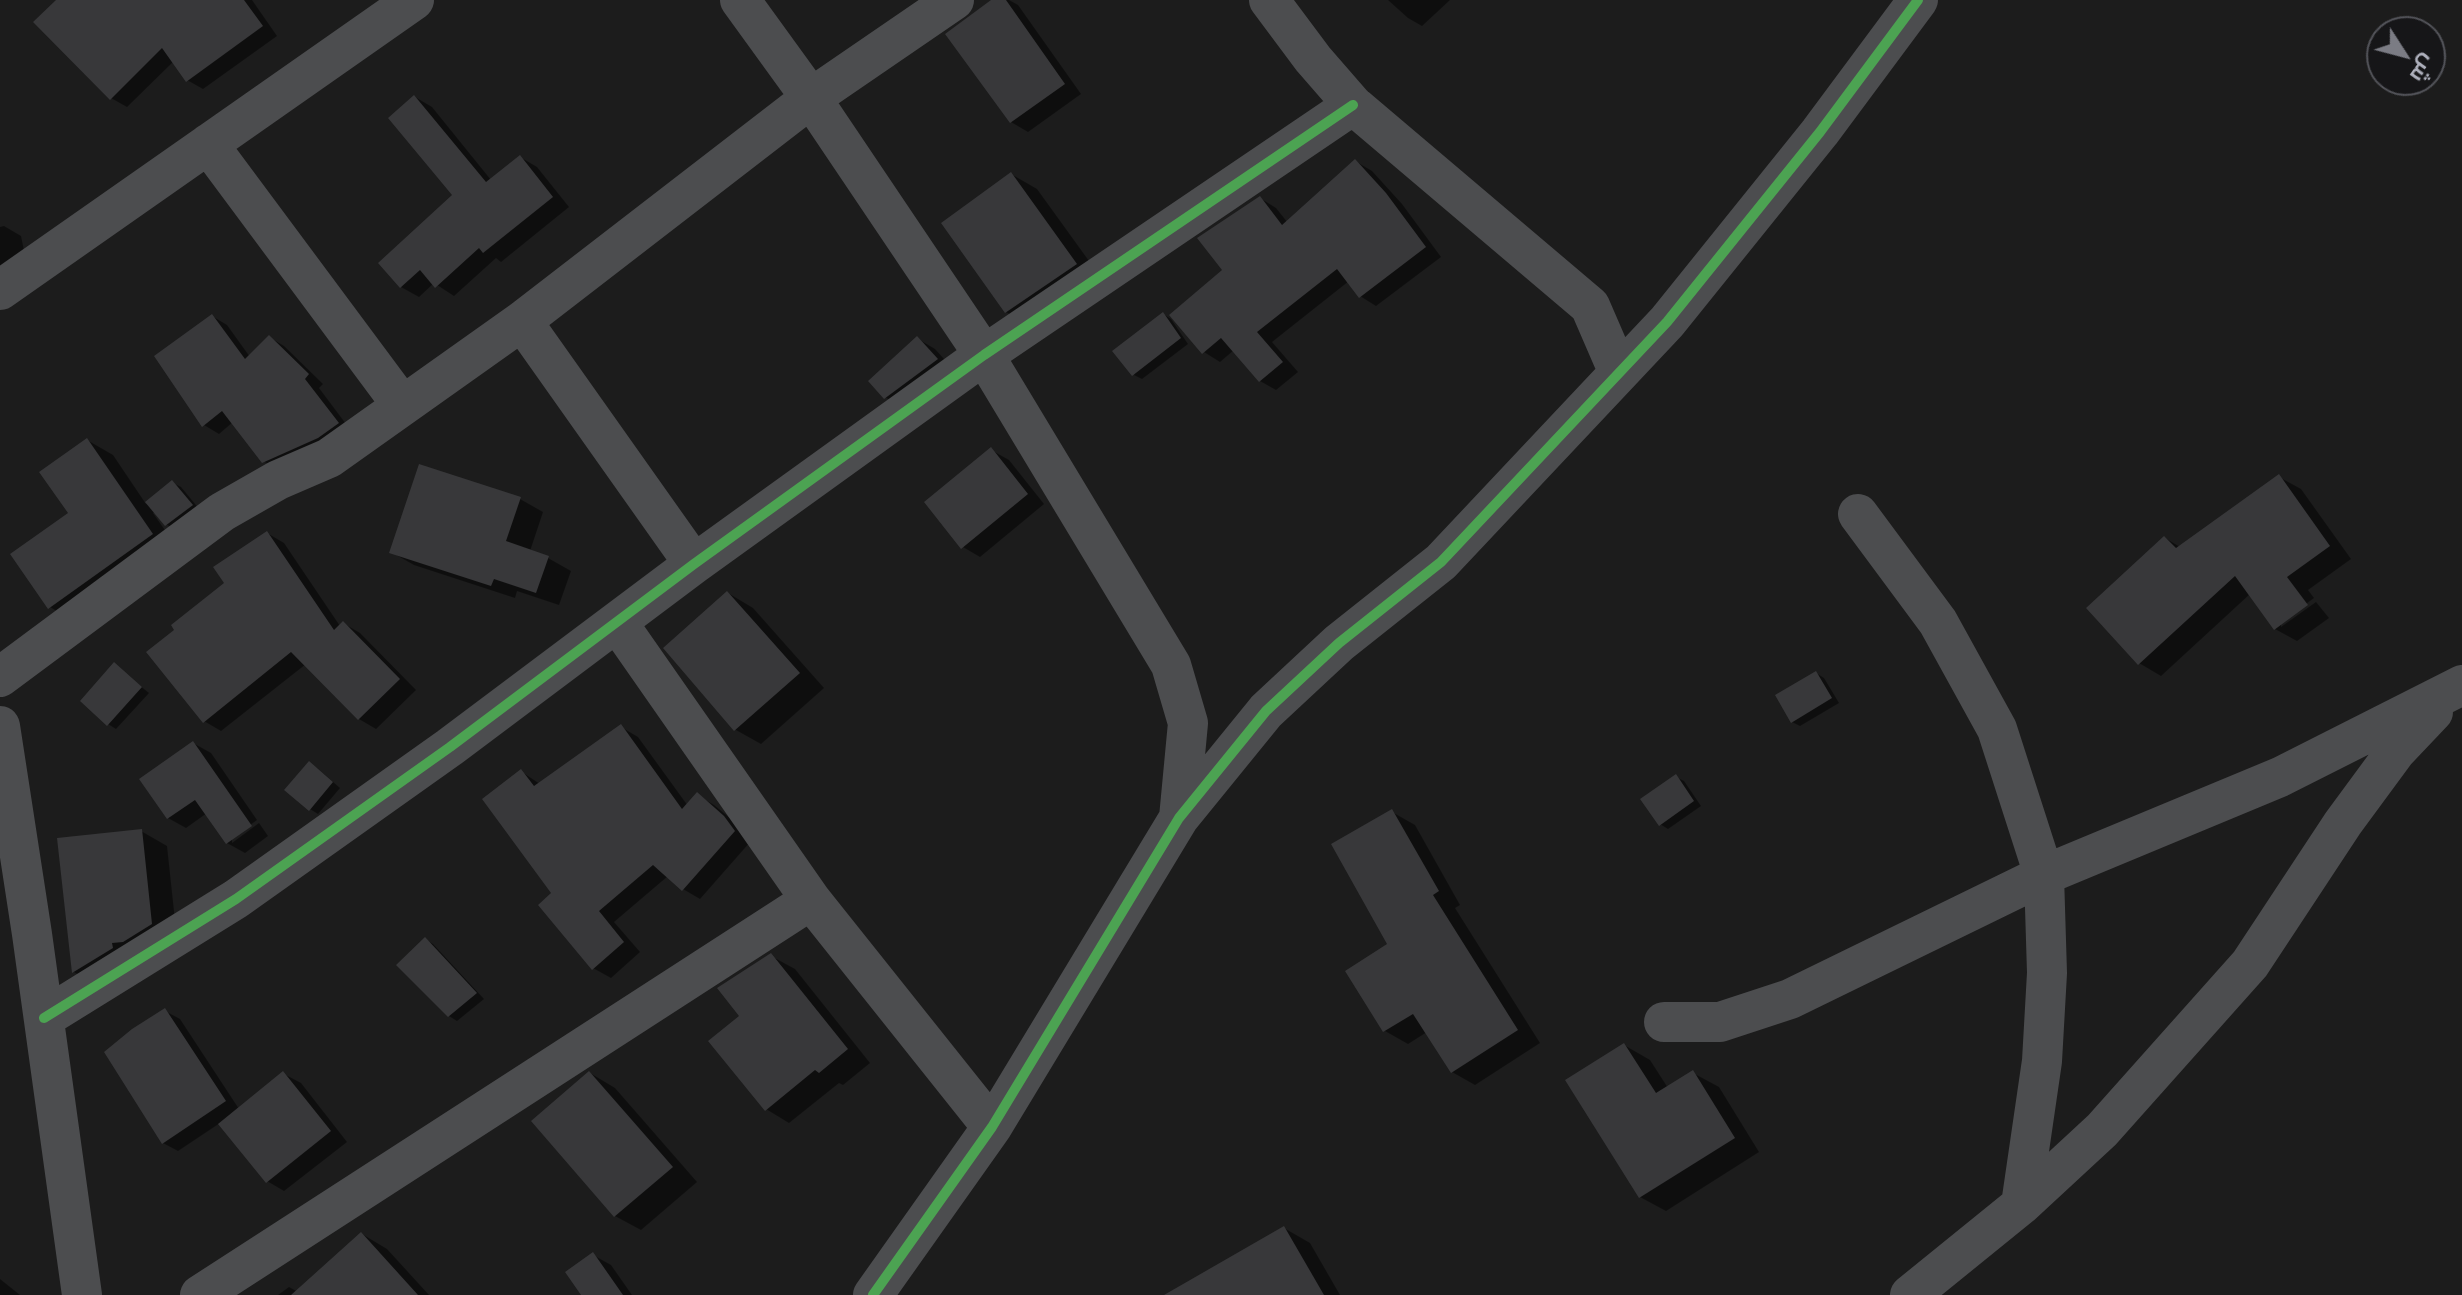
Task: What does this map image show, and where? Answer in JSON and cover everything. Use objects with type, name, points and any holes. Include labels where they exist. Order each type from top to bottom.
[{"type":"street","points":[[0,290],[414,0]]},
{"type":"street","points":[[740,0],[811,98],[984,355],[1171,665],[1188,723],[1179,818]]},
{"type":"street","points":[[0,677],[222,512],[278,480],[329,458],[522,321],[811,98],[954,0]]},
{"type":"street","points":[[1269,0],[1313,59],[1353,105],[1590,306],[1619,373]]},
{"type":"street","points":[[873,1295],[992,1127],[1179,818],[1266,711],[1339,643],[1441,562],[1667,322],[1820,132],[1918,0]]},
{"type":"street","points":[[44,1018],[236,899],[450,747],[694,564],[984,355],[1353,105]]},
{"type":"street","points":[[208,144],[402,405]]},
{"type":"street","points":[[522,321],[694,564]]},
{"type":"street","points":[[1858,514],[1938,622],[1997,729],[2044,875],[2047,973],[2042,1061],[2021,1205]]},
{"type":"street","points":[[617,622],[811,900],[992,1127]]},
{"type":"street","points":[[1664,1022],[1720,1022],[1790,999],[2044,875],[2280,777],[2457,689]]},
{"type":"street","points":[[1910,1295],[2021,1205],[2102,1130],[2250,964],[2343,823],[2396,751],[2457,689]]},
{"type":"street","points":[[0,726],[82,1295]]},
{"type":"street","points":[[200,1295],[811,900]]},
{"type":"building","points":[[56,0],[244,0],[263,26],[186,82],[162,48],[110,100],[33,22]]},
{"type":"building","points":[[991,0],[1006,0],[1065,84],[1010,123],[945,34]]},
{"type":"building","points":[[414,95],[486,182],[520,155],[553,197],[483,253],[479,248],[435,288],[420,270],[400,288],[378,263],[452,195],[388,118]]},
{"type":"building","points":[[1355,159],[1386,193],[1426,247],[1359,298],[1337,269],[1257,332],[1283,362],[1259,382],[1221,338],[1202,354],[1169,315],[1222,270],[1197,238],[1260,196],[1282,225]]},
{"type":"building","points":[[1011,172],[1077,264],[1005,313],[941,223]]},
{"type":"building","points":[[1163,312],[1181,338],[1132,376],[1112,351]]},
{"type":"building","points":[[212,314],[245,359],[269,335],[309,374],[305,379],[339,423],[318,438],[262,463],[222,411],[202,427],[154,356]]},
{"type":"building","points":[[917,336],[938,359],[884,399],[868,381]]},
{"type":"building","points":[[87,438],[153,534],[48,609],[10,554],[68,513],[39,472]]},
{"type":"building","points":[[991,447],[1028,494],[961,549],[924,502]]},
{"type":"building","points":[[419,464],[521,497],[506,541],[549,556],[536,593],[494,579],[491,586],[389,553]]},
{"type":"building","points":[[2279,474],[2330,546],[2287,577],[2308,605],[2274,630],[2235,576],[2138,665],[2086,608],[2164,536],[2176,548]]},
{"type":"building","points":[[172,480],[193,505],[165,526],[145,502]]},
{"type":"building","points":[[267,531],[334,630],[343,621],[400,679],[358,720],[291,652],[203,723],[146,652],[174,630],[171,625],[224,583],[213,567]]},
{"type":"building","points":[[727,591],[800,673],[734,731],[663,648]]},
{"type":"building","points":[[114,662],[142,687],[107,726],[80,701]]},
{"type":"building","points":[[1816,671],[1832,698],[1791,723],[1775,695]]},
{"type":"building","points":[[621,724],[682,809],[697,792],[724,816],[735,831],[682,891],[653,865],[599,911],[624,942],[592,970],[538,905],[551,893],[482,799],[521,769],[534,786]]},
{"type":"building","points":[[193,741],[252,826],[226,844],[195,800],[167,819],[139,779]]},
{"type":"building","points":[[309,761],[333,782],[309,811],[284,790]]},
{"type":"building","points":[[1676,774],[1694,801],[1659,826],[1640,799]]},
{"type":"building","points":[[1392,809],[1439,891],[1433,895],[1518,1030],[1451,1073],[1413,1014],[1383,1032],[1345,971],[1387,944],[1331,844]]},
{"type":"building","points":[[142,829],[152,924],[123,942],[112,943],[113,948],[72,973],[57,838]]},
{"type":"building","points":[[425,937],[477,993],[448,1017],[396,965]]},
{"type":"building","points":[[771,953],[848,1049],[819,1073],[815,1070],[765,1111],[708,1041],[739,1016],[717,988]]},
{"type":"building","points":[[165,1008],[226,1101],[162,1144],[104,1052]]},
{"type":"building","points":[[1624,1043],[1656,1093],[1693,1070],[1735,1138],[1639,1198],[1565,1080]]},
{"type":"building","points":[[283,1071],[331,1131],[266,1183],[218,1124]]},
{"type":"building","points":[[589,1071],[673,1167],[614,1217],[531,1121]]},
{"type":"building","points":[[1284,1226],[1324,1295],[1164,1295]]},
{"type":"building","points":[[361,1232],[418,1295],[291,1295]]},
{"type":"building","points":[[593,1252],[623,1295],[581,1295],[565,1272]]},
{"type":"cycle path","points":[[873,1295],[992,1127],[1179,818],[1266,711],[1339,643],[1441,562],[1667,322],[1820,132],[1918,0]]},
{"type":"cycle path","points":[[44,1018],[236,899],[450,747],[694,564],[984,355],[1353,105]]}]
